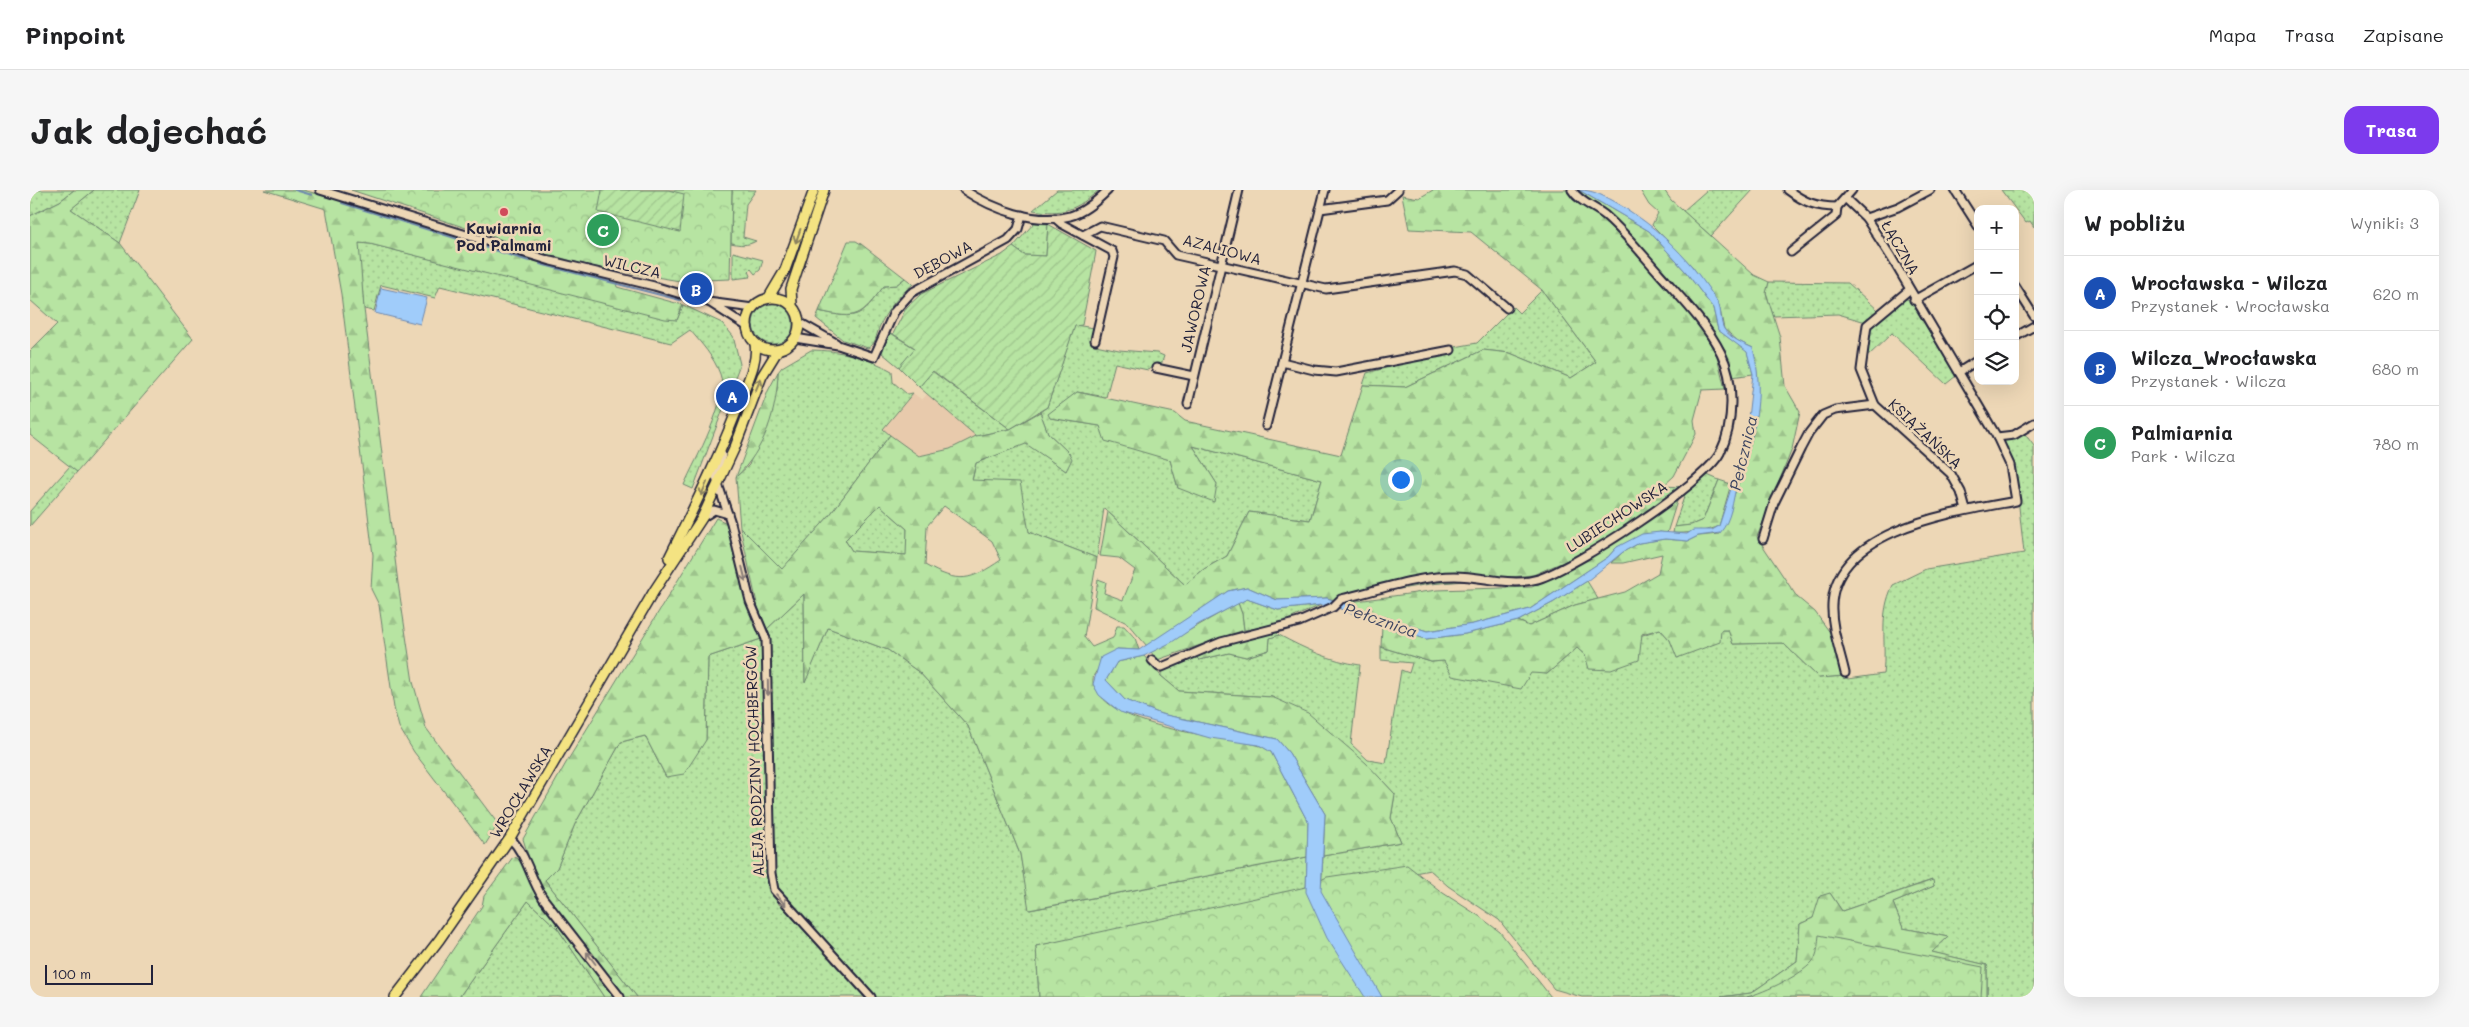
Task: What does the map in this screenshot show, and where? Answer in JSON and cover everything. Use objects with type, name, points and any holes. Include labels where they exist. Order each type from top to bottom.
[{"type":"main road","points":[[814,190],[785,270],[769,297],[753,308],[748,318],[748,327],[754,344],[766,350],[785,348],[795,338],[799,322],[792,304],[791,289],[824,190]]},
{"type":"main road","points":[[769,297],[783,298],[792,304]]},
{"type":"main road","name":"WROCŁAWSKA","points":[[654,591],[724,444],[752,370],[755,355],[754,344]]},
{"type":"main road","name":"WROCŁAWSKA","points":[[395,997],[439,940],[510,838],[654,591],[702,518],[735,447],[762,376],[778,350]]},
{"type":"street","name":"WILCZA","points":[[320,190],[551,261],[708,302],[753,308]]},
{"type":"street","points":[[964,190],[990,206],[1022,215],[1055,218],[1071,216],[1090,205],[1108,190]]},
{"type":"street","name":"JAWOROWA","points":[[1188,404],[1239,190]]},
{"type":"street","points":[[1266,426],[1325,190]]},
{"type":"street","points":[[1320,209],[1387,200],[1398,190]]},
{"type":"street","name":"LUBIECHOWSKA","points":[[1152,660],[1159,667],[1162,667],[1221,642],[1299,622],[1329,609],[1337,602],[1366,593],[1432,578],[1469,576],[1501,582],[1537,579],[1588,556],[1687,488],[1720,454],[1728,431],[1730,415],[1729,380],[1722,354],[1697,316],[1637,248],[1606,215],[1576,196],[1572,190]]},
{"type":"street","points":[[1788,190],[1806,203],[1825,207],[1837,207],[1852,190]]},
{"type":"street","name":"ŁĄCZNA","points":[[1930,190],[1898,208],[1866,218],[1914,300],[1960,372],[2010,465],[2016,501],[1966,510]]},
{"type":"street","points":[[1955,190],[1974,220]]},
{"type":"street","points":[[1846,199],[1866,218]]},
{"type":"street","points":[[1791,252],[1836,216],[1837,207]]},
{"type":"street","name":"DĘBOWA","points":[[795,338],[838,345],[874,357],[894,312],[910,293],[1008,240],[1018,229],[1022,215]]},
{"type":"street","points":[[1055,218],[1062,224],[1112,251],[1114,257],[1095,340]]},
{"type":"street","name":"AZALIOWA","points":[[1083,234],[1100,226],[1164,241],[1176,255],[1300,285],[1326,289],[1455,271],[1467,274],[1507,308]]},
{"type":"street","name":"ŁĄCZNA","points":[[1914,300],[1974,266]]},
{"type":"street","name":"KSIĄŻAŃSKA","points":[[1908,290],[1867,325],[1862,370],[1875,405],[1951,474],[1961,492],[1966,510]]},
{"type":"street","points":[[2019,292],[2034,316]]},
{"type":"street","name":"WILCZA","points":[[708,302],[748,327]]},
{"type":"street","name":"DĘBOWA","points":[[799,322],[838,345]]},
{"type":"street","points":[[2019,335],[2034,326]]},
{"type":"street","points":[[1282,362],[1314,370],[1336,372],[1451,350]]},
{"type":"street","points":[[1960,372],[1974,363]]},
{"type":"street","name":"JAWOROWA","points":[[1156,368],[1194,376]]},
{"type":"street","name":"KSIĄŻAŃSKA","points":[[1763,539],[1774,503],[1809,432],[1823,415],[1835,410],[1875,405]]},
{"type":"street","points":[[1996,437],[2014,435],[2034,423]]},
{"type":"street","points":[[718,484],[717,472],[724,444]]},
{"type":"street","name":"ALEJA RODZINY HOCHBERGÓW","points":[[718,484],[728,514],[750,601],[766,639],[771,873],[774,890],[871,997]]},
{"type":"street","points":[[702,518],[714,510],[728,514]]},
{"type":"street","points":[[1845,672],[1832,607],[1839,575],[1864,549],[1882,537],[1901,528],[1966,510]]},
{"type":"street","points":[[510,838],[523,853],[534,882],[543,898],[620,997]]},
{"type":"shaded area","points":[[913,393],[922,400],[927,394],[976,436],[950,449],[919,456],[883,430]]},
{"type":"green space","points":[[31,190],[74,190],[60,201],[30,216]]},
{"type":"green space","points":[[74,190],[94,190],[71,209],[120,243],[193,339],[77,472],[30,435],[30,351],[57,324],[30,300],[30,216],[60,201]]},
{"type":"green space","points":[[94,190],[140,190],[120,243],[71,209]]},
{"type":"green space","points":[[264,190],[303,190],[325,196],[521,257],[616,283],[617,287],[683,305],[677,320],[665,319],[370,244],[359,243],[364,309],[398,583],[413,682],[426,728],[498,824],[485,845],[414,752],[399,727],[394,708],[379,605],[371,589],[373,555],[341,294],[326,209]]},
{"type":"green space","points":[[351,190],[732,190],[730,279],[680,281],[590,266],[533,250]]},
{"type":"green space","points":[[602,190],[668,190],[684,194],[680,232],[598,212]]},
{"type":"green space","points":[[732,190],[756,190],[746,204],[743,237],[756,241],[753,243],[744,245],[731,243]]},
{"type":"green space","points":[[1057,190],[1099,190],[1083,202],[1069,209],[1053,212],[1033,210]]},
{"type":"green space","points":[[1433,190],[1569,190],[1573,200],[1603,219],[1695,317],[1717,356],[1725,389],[1702,390],[1694,420],[1696,434],[1674,476],[1663,486],[1683,487],[1584,553],[1533,575],[1430,584],[1334,600],[1327,598],[1277,600],[1247,587],[1228,591],[1147,646],[1127,623],[1094,607],[1098,579],[1106,582],[1104,593],[1123,600],[1135,570],[1119,558],[1100,556],[1108,512],[1185,585],[1204,569],[1227,556],[1249,512],[1310,520],[1322,480],[1193,446],[1217,484],[1214,502],[1178,488],[1170,460],[1105,441],[1100,426],[1050,418],[1048,414],[1077,392],[1175,413],[1185,421],[1341,455],[1363,385],[1405,387],[1483,350],[1510,353],[1571,378],[1596,362],[1542,290],[1471,232],[1409,229],[1402,195],[1419,198]]},
{"type":"green space","points":[[1575,190],[1579,190],[1649,231],[1686,272],[1713,308],[1718,330],[1747,351],[1753,374],[1732,377],[1726,351],[1700,314],[1639,246]]},
{"type":"green space","points":[[1640,190],[1664,190],[1671,200],[1754,275],[1769,282],[1766,293],[1780,337],[1785,386],[1800,412],[1792,449],[1757,537],[1797,597],[1815,612],[1834,638],[1843,676],[1819,678],[1783,643],[1733,644],[1728,630],[1721,630],[1720,642],[1677,658],[1670,640],[1660,629],[1642,634],[1639,660],[1611,670],[1589,669],[1585,655],[1577,648],[1547,674],[1531,673],[1521,689],[1452,676],[1444,661],[1431,662],[1381,647],[1382,626],[1426,639],[1465,634],[1518,621],[1529,626],[1575,605],[1625,592],[1658,573],[1662,554],[1623,563],[1611,563],[1623,552],[1639,543],[1665,539],[1688,541],[1698,536],[1719,534],[1737,489],[1751,443],[1757,396],[1757,372],[1753,348],[1738,341],[1724,329],[1719,305],[1692,266],[1652,225],[1658,213],[1649,205]]},
{"type":"green space","points":[[1707,190],[1753,190],[1711,236],[1683,211]]},
{"type":"green space","points":[[2001,190],[2034,190],[2034,227],[2030,221],[2026,223],[2019,214],[2019,205],[2012,205]]},
{"type":"green space","points":[[1034,223],[1048,224],[1046,256],[1024,255],[1013,247]]},
{"type":"green space","points":[[1048,224],[1096,251],[1095,257],[1082,325],[1075,326],[1047,407],[1010,429],[933,371],[919,387],[899,367],[915,348],[893,334],[906,308],[921,294],[1002,255],[1013,247],[1024,255],[1046,256]]},
{"type":"green space","points":[[848,241],[856,241],[861,244],[905,278],[896,285],[884,286],[863,310],[857,313],[842,315],[819,311]]},
{"type":"green space","points":[[358,243],[370,244],[677,320],[683,305],[722,323],[733,336],[740,364],[693,489],[684,485],[710,430],[716,414],[722,385],[720,374],[714,362],[707,350],[690,330],[671,343],[440,286],[435,298],[381,285],[374,311],[364,309]]},
{"type":"green space","points":[[733,252],[763,260],[760,270],[755,274],[751,269],[749,271],[750,277],[733,279]]},
{"type":"green space","points":[[905,278],[913,284],[897,299],[889,310],[882,321],[874,342],[868,348],[843,340],[816,318],[819,311],[842,315],[857,314],[869,305],[884,286],[896,285]]},
{"type":"green space","points":[[1769,282],[1848,283],[1878,310],[1866,322],[1838,314],[1773,316],[1766,292]]},
{"type":"green space","points":[[1542,290],[1596,362],[1571,378],[1510,353],[1483,350],[1405,387],[1363,385],[1367,373],[1415,360],[1454,354],[1455,347],[1477,343],[1513,307],[1519,313]]},
{"type":"green space","points":[[1903,298],[1910,300],[1956,376],[1946,384],[1892,333],[1865,359],[1870,325]]},
{"type":"green space","points":[[773,304],[787,310],[793,324],[787,338],[773,344],[759,338],[753,324],[759,310]]},
{"type":"green space","points":[[1075,325],[1094,328],[1091,344],[1119,350],[1157,353],[1164,356],[1161,365],[1153,366],[1148,370],[1115,363],[1106,397],[1077,392],[1050,418],[1100,426],[1145,451],[1170,460],[1178,488],[1217,484],[1193,446],[1322,480],[1310,520],[1249,512],[1227,556],[1204,569],[1185,585],[1104,508],[1097,558],[1029,532],[972,481],[976,463],[1026,443],[1066,471],[1069,453],[1048,433],[1040,412],[1047,407]]},
{"type":"green space","points":[[889,332],[916,349],[899,367],[882,353]]},
{"type":"green space","points":[[811,350],[843,353],[873,362],[892,371],[893,382],[907,394],[913,393],[883,429],[890,435],[829,516],[782,570],[740,527],[736,477],[749,465],[777,390],[778,372],[782,367]]},
{"type":"green space","points":[[932,371],[1010,429],[976,436],[919,387]]},
{"type":"green space","points":[[778,372],[775,401],[768,429],[755,454],[736,477],[768,391]]},
{"type":"green space","points":[[1040,412],[1048,433],[1069,453],[1072,459],[1066,471],[1026,444],[976,463],[972,480],[1020,482],[1029,532],[1097,558],[1084,637],[1092,647],[1113,638],[1117,626],[1124,626],[1135,638],[1139,650],[1117,649],[1094,675],[1093,682],[1096,689],[1107,702],[1124,713],[1145,722],[1257,745],[1271,752],[1308,822],[1307,857],[1029,910],[1020,854],[968,726],[920,673],[888,650],[828,628],[805,683],[804,594],[767,629],[758,608],[740,527],[782,569],[829,516],[890,435],[919,456],[950,449],[976,436],[1010,429]],"holes":[[[880,505],[907,529],[906,555],[852,551],[845,540]],[[944,506],[992,541],[1001,560],[981,572],[964,578],[947,575],[925,565],[927,526]]]},
{"type":"green space","points":[[2025,434],[2034,446],[2034,997],[1987,997],[1987,965],[1931,952],[1948,937],[1903,928],[1893,903],[1934,886],[1932,880],[1842,911],[1830,893],[1813,918],[1800,924],[1797,961],[1751,993],[1720,997],[1582,997],[1554,989],[1499,920],[1448,886],[1430,870],[1321,891],[1323,856],[1401,842],[1391,818],[1395,794],[1377,775],[1272,697],[1179,691],[1161,676],[1161,671],[1195,656],[1199,660],[1229,653],[1246,657],[1269,650],[1270,638],[1279,635],[1318,654],[1360,665],[1351,744],[1368,760],[1386,763],[1401,670],[1409,673],[1412,663],[1381,660],[1381,647],[1431,662],[1444,661],[1547,674],[1577,648],[1585,655],[1660,629],[1670,640],[1678,658],[1721,630],[1729,630],[1733,644],[1783,643],[1819,678],[1843,676],[1848,679],[1883,674],[1884,618],[1888,596],[1893,585],[1926,569],[2024,553],[2015,470],[2002,440]]},
{"type":"green space","points":[[70,466],[77,472],[30,526],[30,511]]},
{"type":"green space","points":[[1705,474],[1719,480],[1703,520],[1691,525],[1674,527],[1686,491]]},
{"type":"green space","points":[[1719,480],[1731,484],[1719,526],[1697,532],[1673,533],[1674,527],[1691,525],[1703,520]]},
{"type":"green space","points":[[1679,495],[1667,533],[1660,532],[1617,547],[1608,557],[1530,609],[1473,624],[1427,631],[1342,603],[1437,590],[1532,587],[1588,560]]},
{"type":"green space","points":[[880,505],[907,529],[907,555],[852,551],[845,540]]},
{"type":"green space","points":[[716,518],[727,523],[749,608],[761,639],[708,657],[706,740],[684,774],[666,777],[645,736],[621,742],[575,824],[557,868],[545,880],[637,997],[604,997],[558,929],[528,901],[459,997],[421,997],[482,906],[484,896],[513,857],[523,860],[536,891],[535,877],[523,839],[566,763]]},
{"type":"green space","points":[[1587,581],[1598,599],[1575,605],[1529,626],[1518,621],[1554,602]]},
{"type":"green space","points":[[804,594],[805,682],[828,628],[888,650],[920,673],[968,726],[1020,854],[1030,910],[1307,857],[1306,892],[1036,946],[1039,997],[637,997],[545,880],[557,868],[575,824],[621,742],[645,736],[666,777],[706,740],[708,657],[761,639],[767,629]]},
{"type":"green space","points":[[1247,599],[1278,610],[1321,605],[1276,625],[1244,630],[1242,614],[1238,603]]},
{"type":"green space","points":[[1238,603],[1242,614],[1244,630],[1157,660],[1151,652]]},
{"type":"green space","points":[[1276,632],[1279,635],[1270,638],[1269,650],[1246,657],[1229,653],[1199,660],[1195,656],[1222,645]]},
{"type":"green space","points":[[1144,656],[1161,676],[1179,691],[1272,697],[1308,713],[1366,763],[1395,794],[1391,818],[1401,842],[1323,856],[1325,814],[1289,753],[1277,739],[1161,714],[1125,700],[1106,680],[1117,662]]},
{"type":"green space","points":[[1407,865],[1443,893],[1500,932],[1551,997],[1039,997],[1036,946],[1306,887],[1327,877]]},
{"type":"green space","points":[[1933,880],[1934,886],[1893,903],[1903,928],[1948,937],[1932,952],[1987,965],[1987,997],[1721,997],[1751,993],[1797,961],[1800,924],[1813,918],[1820,896],[1830,893],[1842,911]]},
{"type":"green space","points":[[528,901],[558,929],[604,997],[459,997]]},
{"type":"green space","points":[[1819,935],[1983,967],[1981,997],[1747,997],[1784,982],[1810,964],[1816,956]]},
{"type":"water","name":"Pełcznica","points":[[1579,190],[1595,193],[1609,199],[1633,213],[1662,235],[1698,274],[1718,303],[1724,329],[1737,340],[1753,348],[1758,385],[1756,417],[1729,516],[1720,533],[1698,536],[1688,541],[1665,539],[1639,543],[1623,552],[1587,581],[1554,602],[1518,621],[1465,634],[1426,639],[1382,626],[1338,608],[1321,605],[1278,610],[1247,599],[1144,656],[1117,662],[1106,680],[1125,700],[1161,714],[1277,739],[1289,753],[1325,814],[1321,891],[1382,997],[1365,997],[1327,938],[1306,892],[1308,822],[1271,752],[1259,745],[1210,738],[1120,712],[1099,695],[1093,684],[1101,657],[1117,649],[1139,650],[1228,591],[1247,587],[1277,600],[1327,598],[1427,631],[1473,624],[1530,609],[1608,557],[1617,547],[1642,534],[1660,532],[1687,534],[1693,530],[1712,530],[1719,526],[1745,445],[1753,374],[1747,352],[1718,330],[1713,308],[1686,272],[1649,231]]},
{"type":"water","points":[[381,288],[427,298],[420,324],[375,313]]},
{"type":"waterway","points":[[295,190],[312,195]]},
{"type":"waterway","points":[[342,203],[529,261]]},
{"type":"waterway","points":[[540,264],[680,300]]},
{"type":"place","name":"Kawiarnia Pod Palmami","points":[[504,212]]},
{"type":"place","name":"Palmiarnia","points":[[603,230]]},
{"type":"place","name":"Wilcza_Wrocławska","points":[[696,289]]},
{"type":"place","name":"Wrocławska - Wilcza","points":[[732,396]]}]
